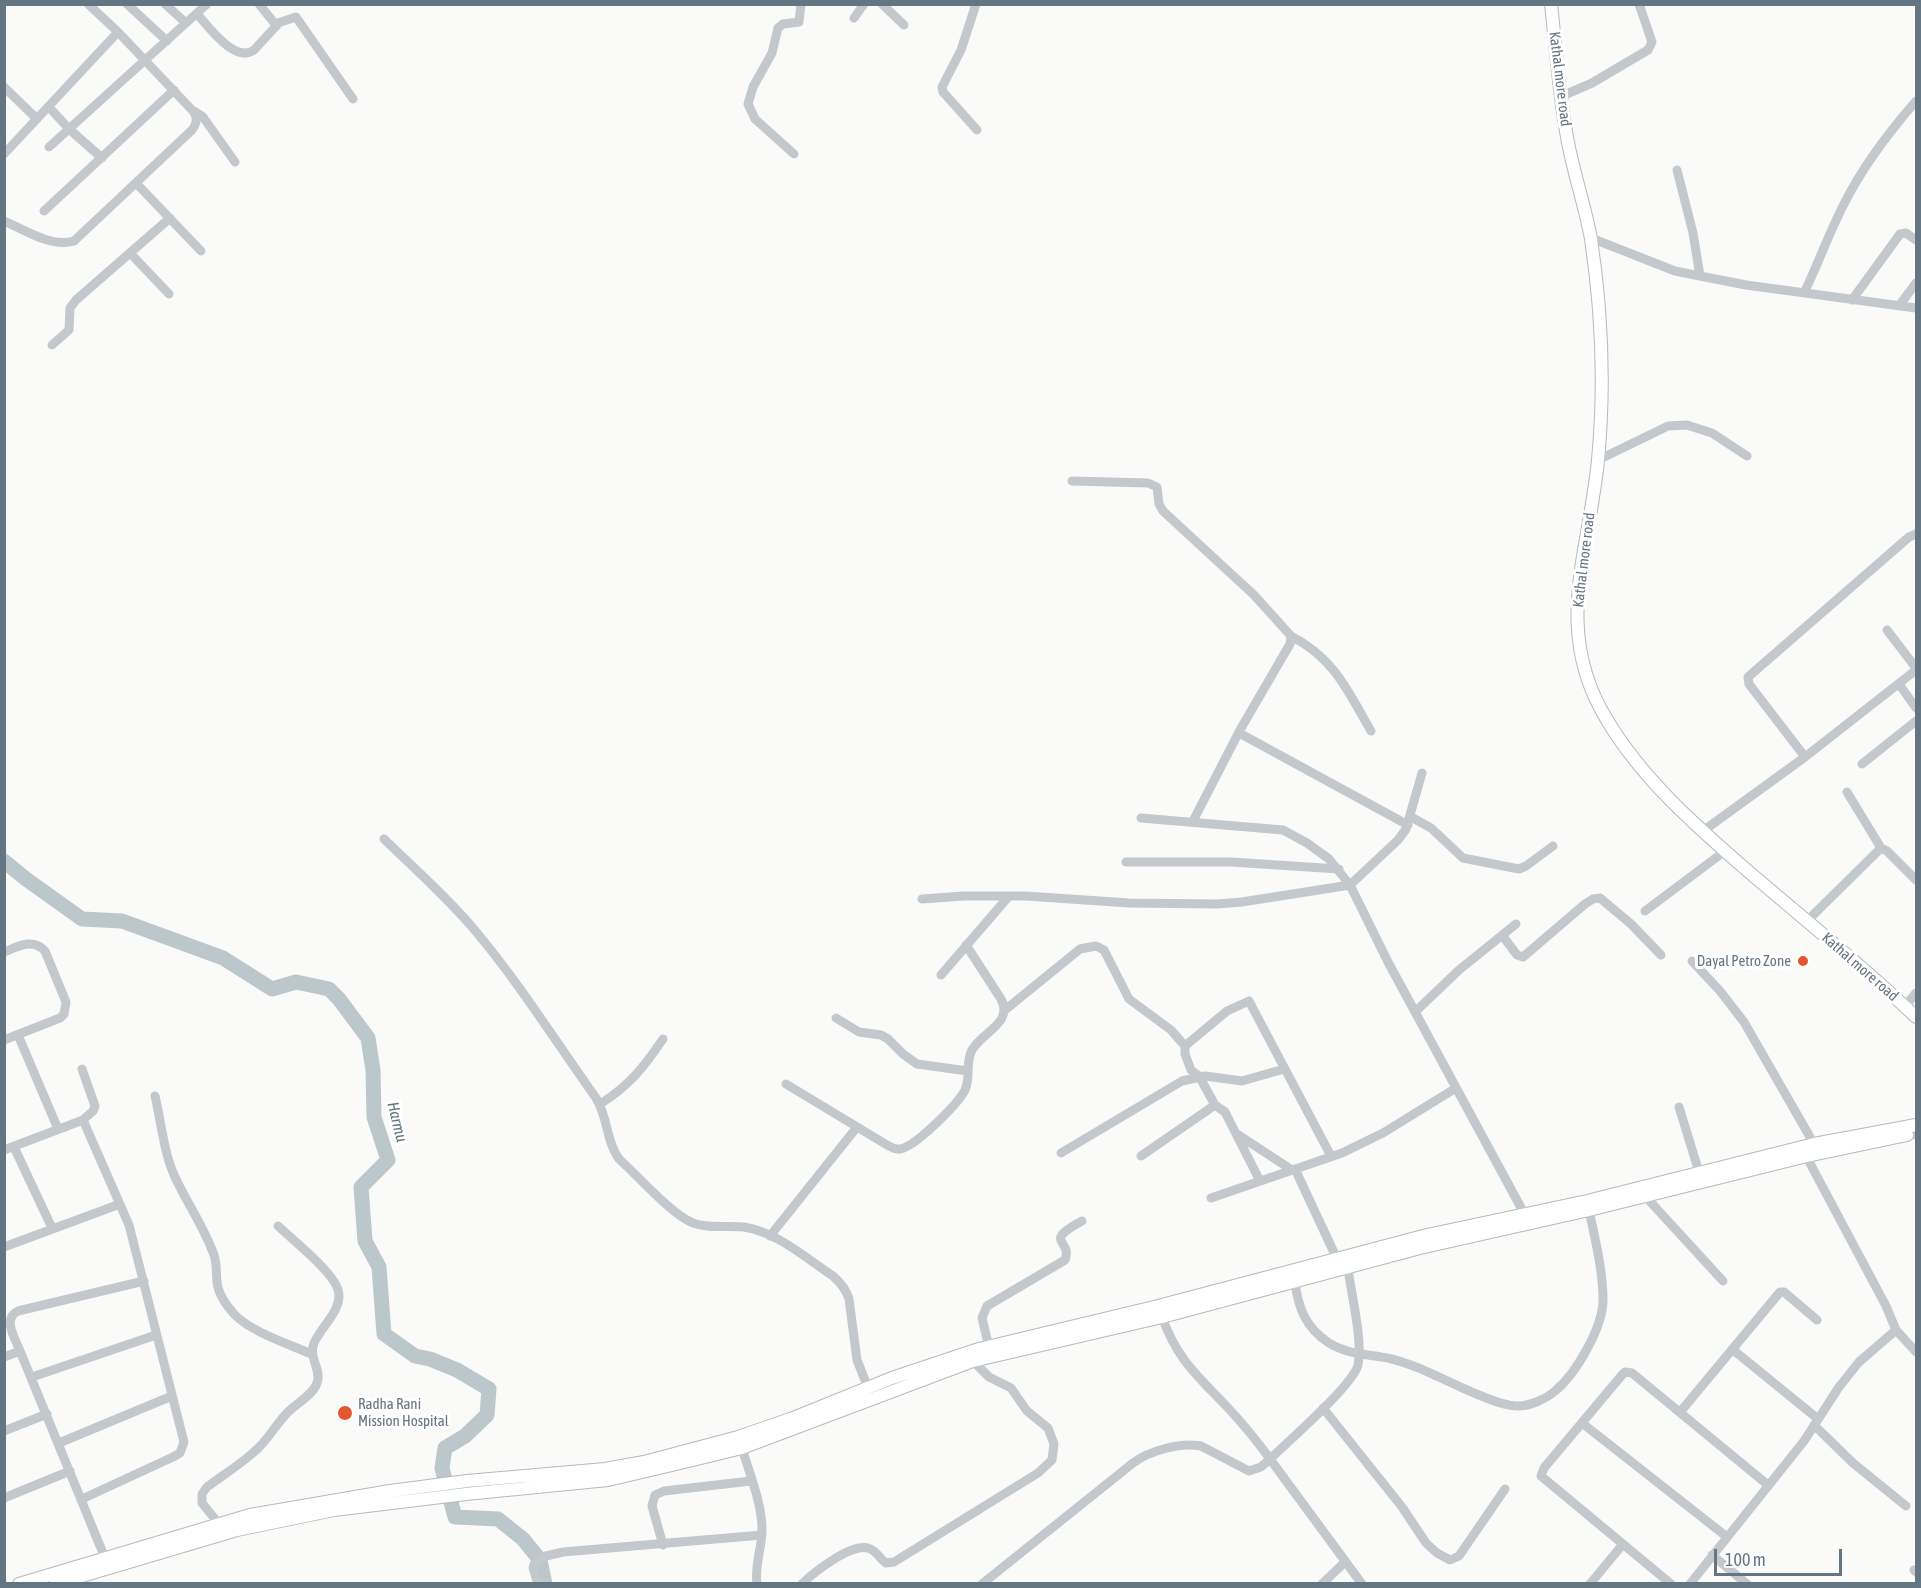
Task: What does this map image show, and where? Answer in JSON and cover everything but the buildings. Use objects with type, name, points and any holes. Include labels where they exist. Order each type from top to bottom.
[{"type":"street","points":[[88,4],[194,111],[203,117],[235,162]]},
{"type":"street","points":[[127,4],[167,41]]},
{"type":"street","points":[[165,4],[186,23]]},
{"type":"street","points":[[49,147],[207,4]]},
{"type":"street","points":[[259,4],[272,21],[278,24]]},
{"type":"street","points":[[794,154],[755,118],[748,104],[753,87],[772,53],[778,28],[783,24],[799,22],[801,4]]},
{"type":"street","points":[[854,18],[864,4]]},
{"type":"street","points":[[882,4],[904,25]]},
{"type":"street","points":[[976,4],[961,50],[942,87],[978,130]]},
{"type":"street","name":"Kathal more road","points":[[1551,4],[1567,137],[1590,238],[1602,331],[1598,460],[1580,563],[1577,628],[1585,673],[1606,719],[1633,758],[1664,793],[1725,851],[1917,1017]]},
{"type":"street","points":[[1562,96],[1592,83],[1648,50],[1652,42],[1639,4]]},
{"type":"street","points":[[197,14],[239,54],[250,54],[278,24],[296,17],[353,99]]},
{"type":"street","points":[[4,154],[118,32]]},
{"type":"street","points":[[4,87],[37,119]]},
{"type":"street","points":[[44,211],[174,90]]},
{"type":"street","points":[[1804,293],[1844,202],[1864,168],[1898,122],[1917,101]]},
{"type":"street","points":[[50,107],[69,129],[102,158]]},
{"type":"street","points":[[4,221],[55,242],[68,243],[81,236],[192,130],[197,118],[194,111]]},
{"type":"street","points":[[1677,170],[1693,233],[1700,276]]},
{"type":"street","points":[[136,183],[201,250]]},
{"type":"street","points":[[52,345],[69,330],[72,304],[170,218]]},
{"type":"street","points":[[1852,300],[1900,234],[1906,233],[1917,240]]},
{"type":"street","points":[[1590,238],[1675,271],[1746,285],[1917,308]]},
{"type":"street","points":[[130,253],[169,294]]},
{"type":"street","points":[[1899,306],[1917,283]]},
{"type":"street","points":[[1598,460],[1668,426],[1687,425],[1712,433],[1747,456]]},
{"type":"street","points":[[1072,481],[1155,485],[1163,511],[1231,573],[1291,636],[1314,650],[1335,670],[1371,731]]},
{"type":"street","points":[[1805,757],[1749,684],[1748,677],[1892,552],[1917,534]]},
{"type":"street","points":[[1703,831],[1805,757],[1917,669],[1887,630]]},
{"type":"street","points":[[1193,821],[1240,730],[1290,644],[1291,636]]},
{"type":"street","points":[[1899,684],[1917,708]]},
{"type":"street","points":[[1862,764],[1917,721]]},
{"type":"street","points":[[1240,730],[1244,736],[1409,821],[1431,828],[1463,858],[1519,869],[1526,867],[1553,846]]},
{"type":"street","points":[[922,898],[1009,896],[1129,903],[1217,904],[1350,885],[1398,840],[1409,821],[1422,773]]},
{"type":"street","points":[[1847,792],[1881,848],[1917,880]]},
{"type":"street","points":[[1141,818],[1283,830],[1323,854],[1339,869],[1350,885],[1415,1012],[1525,1215]]},
{"type":"street","points":[[384,839],[443,896],[477,933],[521,991],[600,1104],[613,1150],[619,1159],[681,1216],[694,1223],[708,1226],[744,1227],[770,1236],[833,1276],[846,1290],[851,1309],[857,1360],[868,1388]]},
{"type":"street","points":[[1807,921],[1881,848]]},
{"type":"street","points":[[1645,911],[1725,851]]},
{"type":"street","points":[[1125,862],[1231,862],[1339,869]]},
{"type":"street","points":[[941,975],[1009,896]]},
{"type":"street","points":[[1502,935],[1517,955],[1523,957],[1585,904],[1600,898],[1661,955]]},
{"type":"street","points":[[1415,1012],[1459,970],[1516,924]]},
{"type":"street","points":[[4,952],[26,944],[34,943],[41,946],[66,1002],[64,1014],[60,1018],[4,1041]]},
{"type":"street","points":[[786,1084],[894,1149],[906,1147],[951,1110],[968,1082],[968,1060],[971,1052],[1003,1019],[1005,1010],[1002,999],[966,945]]},
{"type":"street","points":[[1005,1010],[1080,949],[1096,946],[1104,950],[1129,999],[1172,1030],[1185,1046],[1185,1054],[1191,1070],[1199,1076],[1215,1105],[1225,1112],[1260,1181]]},
{"type":"street","points":[[1692,961],[1735,1009],[1814,1144]]},
{"type":"street","points":[[1905,1006],[1917,993]]},
{"type":"street","points":[[1185,1046],[1227,1011],[1249,1001],[1331,1156]]},
{"type":"street","points":[[836,1018],[859,1032],[881,1035],[917,1064],[968,1071]]},
{"type":"street","points":[[18,1035],[57,1129]]},
{"type":"street","points":[[600,1104],[626,1086],[663,1039]]},
{"type":"street","points":[[52,1228],[9,1149],[83,1120],[93,1111],[95,1106],[82,1069]]},
{"type":"street","points":[[1061,1154],[1173,1085],[1199,1076],[1242,1081],[1284,1069]]},
{"type":"street","points":[[1211,1198],[1331,1156],[1383,1133],[1456,1088]]},
{"type":"street","points":[[155,1096],[170,1164],[211,1246],[220,1293],[235,1315],[247,1324],[311,1354]]},
{"type":"street","points":[[1141,1156],[1215,1105]]},
{"type":"street","points":[[1679,1107],[1699,1172]]},
{"type":"street","points":[[82,1499],[163,1462],[180,1453],[183,1447],[183,1435],[129,1225],[83,1120]]},
{"type":"street","points":[[770,1236],[857,1127]]},
{"type":"street","points":[[466,1488],[608,1480],[742,1448],[973,1361],[1162,1317],[1451,1241],[1645,1196],[1804,1152],[1814,1144],[1916,1132]]},
{"type":"street","points":[[55,1584],[237,1530],[432,1492],[644,1462],[738,1437],[892,1378],[989,1347],[1158,1306],[1427,1235],[1525,1215],[1699,1172],[1916,1132]]},
{"type":"street","points":[[1236,1134],[1294,1169],[1337,1259]]},
{"type":"street","points":[[1804,1152],[1886,1306],[1896,1330],[1917,1352]]},
{"type":"street","points":[[1645,1196],[1723,1281]]},
{"type":"street","points":[[4,1247],[120,1204]]},
{"type":"street","points":[[1295,1282],[1300,1309],[1314,1330],[1329,1343],[1342,1350],[1384,1357],[1411,1365],[1501,1404],[1518,1406],[1528,1404],[1555,1391],[1581,1357],[1602,1317],[1603,1299],[1599,1265],[1589,1210]]},
{"type":"street","points":[[989,1347],[982,1318],[987,1306],[1065,1260],[1066,1252],[1060,1236],[1082,1221]]},
{"type":"street","points":[[219,1524],[202,1503],[202,1494],[207,1487],[256,1450],[288,1412],[314,1388],[318,1381],[318,1373],[311,1354],[316,1339],[336,1307],[338,1290],[324,1269],[278,1226]]},
{"type":"street","points":[[982,1584],[1133,1463],[1152,1452],[1192,1444],[1201,1446],[1249,1471],[1255,1471],[1261,1467],[1323,1408],[1352,1377],[1358,1366],[1359,1353],[1348,1268]]},
{"type":"street","points":[[105,1558],[9,1324],[13,1314],[144,1281]]},
{"type":"street","points":[[1681,1412],[1780,1292],[1784,1292],[1817,1320]]},
{"type":"street","points":[[1162,1317],[1169,1335],[1190,1369],[1250,1431],[1362,1584]]},
{"type":"street","points":[[1690,1584],[1804,1441],[1839,1387],[1859,1362],[1896,1330]]},
{"type":"street","points":[[32,1377],[156,1335]]},
{"type":"street","points":[[1732,1349],[1816,1422],[1853,1463],[1905,1506]]},
{"type":"street","points":[[4,1357],[20,1351]]},
{"type":"street","points":[[802,1584],[824,1565],[840,1556],[863,1548],[871,1549],[885,1563],[894,1562],[1020,1485],[1052,1460],[1054,1444],[1048,1428],[1028,1411],[1011,1388],[989,1377],[973,1361]]},
{"type":"street","points":[[1671,1584],[1541,1476],[1544,1468],[1622,1375],[1629,1371],[1768,1485]]},
{"type":"street","points":[[58,1443],[172,1396]]},
{"type":"street","points":[[1323,1408],[1402,1508],[1426,1543],[1444,1558],[1449,1560],[1459,1556],[1505,1489]]},
{"type":"street","points":[[4,1431],[46,1414]]},
{"type":"street","points":[[1582,1423],[1727,1537]]},
{"type":"street","points":[[742,1448],[760,1509],[762,1535],[756,1575],[758,1584]]},
{"type":"street","points":[[4,1498],[70,1471]]},
{"type":"street","points":[[663,1545],[651,1506],[655,1495],[664,1491],[752,1481]]},
{"type":"street","points":[[18,1584],[250,1515],[390,1491],[432,1492]]},
{"type":"street","points":[[538,1584],[533,1568],[541,1558],[562,1552],[762,1535]]},
{"type":"street","points":[[1590,1584],[1623,1544]]},
{"type":"street","points":[[1712,1555],[1747,1584]]},
{"type":"street","points":[[1322,1584],[1345,1562]]},
{"type":"waterway","name":"Harmu","points":[[4,861],[82,919],[122,921],[223,958],[272,989],[296,982],[329,989],[339,999],[368,1038],[373,1070],[374,1117],[388,1160],[361,1187],[365,1241],[379,1267],[384,1334],[415,1356],[430,1359],[457,1370],[489,1389],[487,1415],[465,1436],[445,1448],[442,1468],[455,1517],[498,1519],[523,1539],[540,1560],[545,1584]]},
{"type":"place","name":"Dayal Petro Zone","points":[[1803,961]]},
{"type":"place","name":"Radha Rani Mission Hospital","points":[[345,1413]]}]
